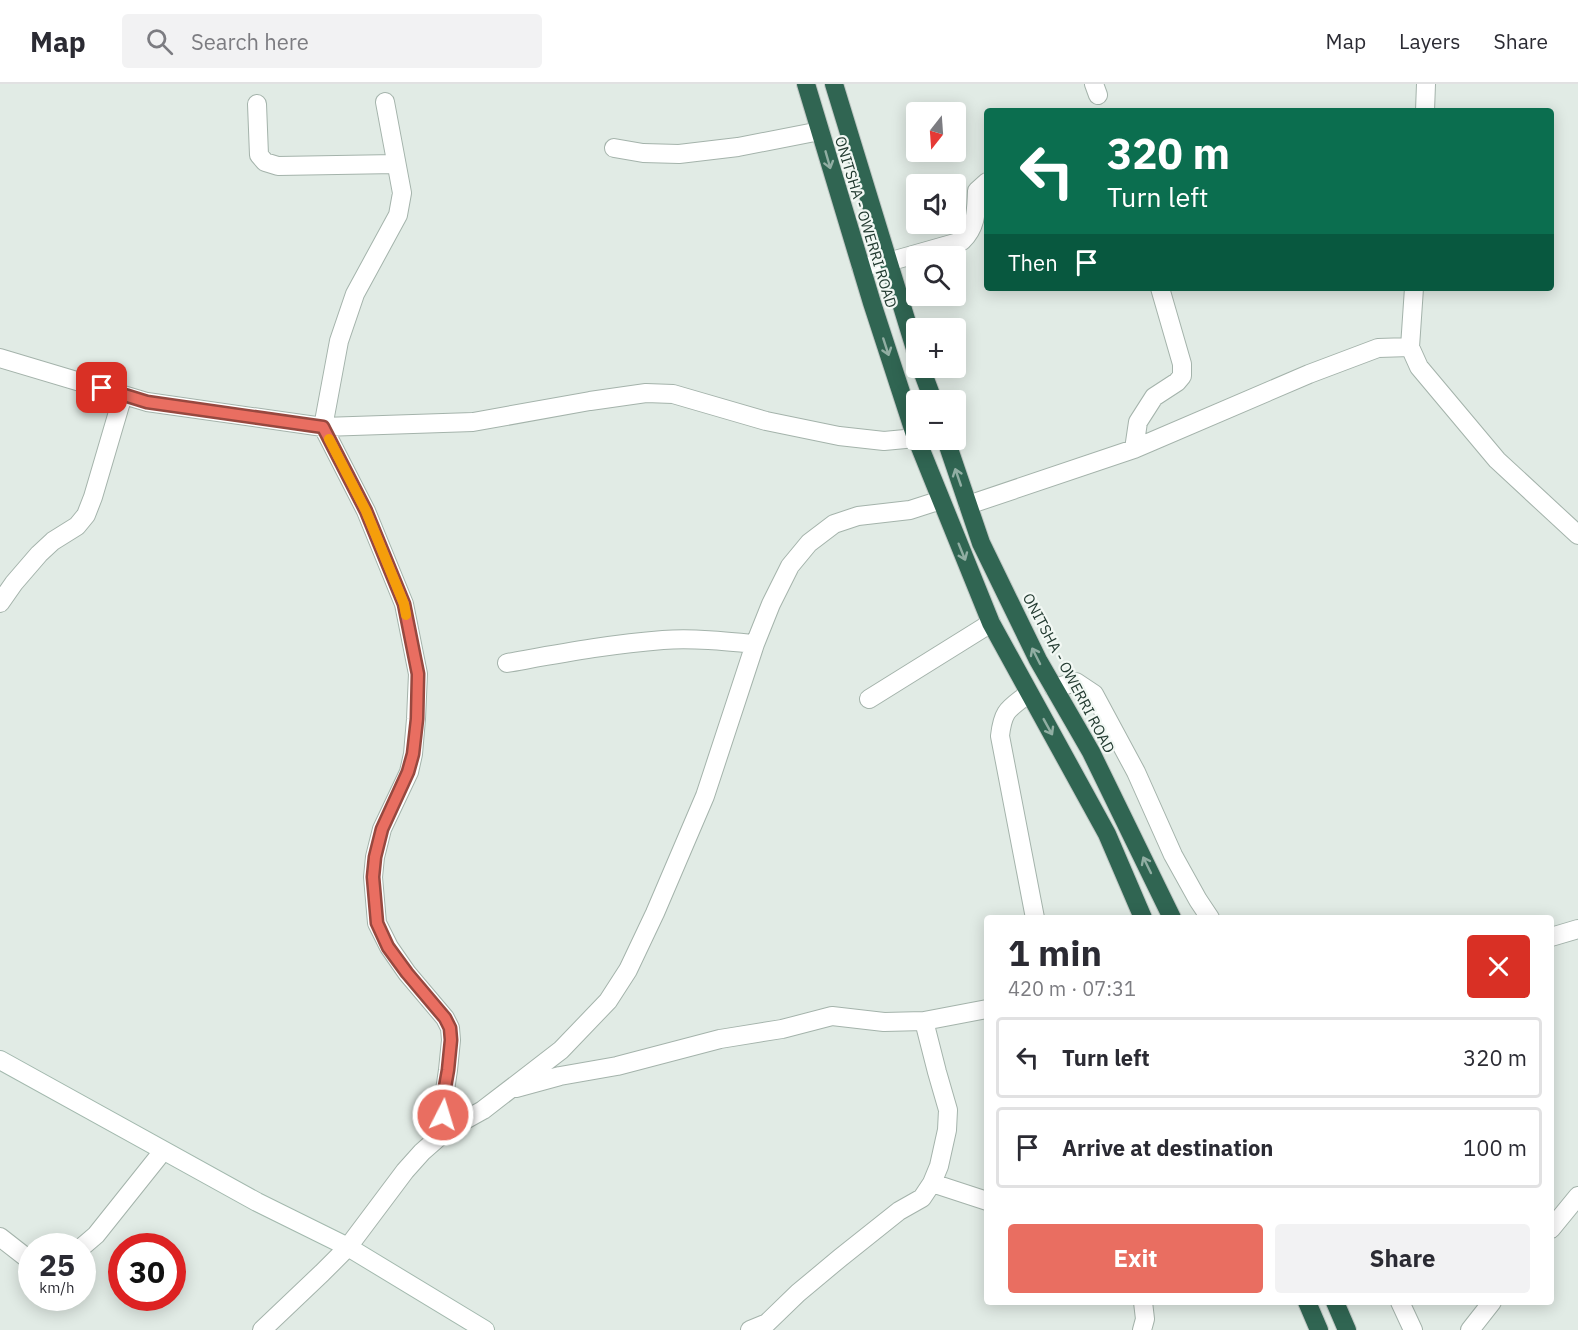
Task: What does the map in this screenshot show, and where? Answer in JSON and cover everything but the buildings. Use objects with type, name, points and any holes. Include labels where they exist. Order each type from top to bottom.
[{"type":"highway","name":"ONITSHA - OWERRI ROAD","points":[[806,84],[861,267],[906,404]]},
{"type":"highway","name":"ONITSHA - OWERRI ROAD","points":[[834,84],[906,320]]},
{"type":"highway","name":"ONITSHA - OWERRI ROAD","points":[[922,450],[992,623],[1107,834],[1142,915]]},
{"type":"highway","name":"ONITSHA - OWERRI ROAD","points":[[949,450],[981,543],[1038,660],[1091,752],[1171,915]]},
{"type":"highway","points":[[1308,1305],[1319,1330]]},
{"type":"highway","points":[[1336,1305],[1347,1330]]},
{"type":"street","points":[[1425,108],[1429,86]]},
{"type":"street","points":[[385,102],[402,193],[398,215],[355,294],[339,340],[323,427],[366,511],[404,604],[418,674],[417,719],[413,754],[408,772],[382,829],[373,877],[377,923],[388,947],[445,1018],[450,1028],[448,1070],[442,1104],[447,1130]]},
{"type":"street","points":[[257,104],[259,155],[265,162],[278,166],[396,164]]},
{"type":"street","points":[[614,148],[643,153],[679,154],[738,147],[820,131]]},
{"type":"street","points":[[861,267],[888,262],[962,241],[971,232],[976,214],[977,191],[984,185]]},
{"type":"street","points":[[1134,449],[1138,422],[1154,397],[1177,382],[1182,376],[1182,364],[1161,291]]},
{"type":"street","points":[[1414,291],[1410,347],[1419,368],[1497,460],[1578,536]]},
{"type":"street","points":[[968,505],[1134,449],[1309,374],[1378,348],[1410,347]]},
{"type":"street","points":[[0,358],[147,402],[323,427],[473,422],[646,393],[673,394],[766,421],[839,436],[884,441],[906,439]]},
{"type":"street","points":[[0,603],[39,554],[53,541],[77,526],[86,515],[123,395]]},
{"type":"street","points":[[262,1330],[348,1247],[422,1152],[447,1130],[483,1110],[561,1050],[608,1001],[628,970],[655,913],[705,796],[755,644],[790,566],[809,543],[834,524],[858,516],[910,510],[941,500]]},
{"type":"street","points":[[869,699],[992,623]]},
{"type":"street","points":[[507,663],[585,649],[664,640],[716,640],[755,644]]},
{"type":"street","points":[[1054,688],[1076,682],[1094,694],[1136,772],[1173,855],[1208,915]]},
{"type":"street","points":[[1029,693],[1007,710],[1002,720],[1000,736],[1034,915]]},
{"type":"street","points":[[1554,936],[1578,929]]},
{"type":"street","points":[[509,1089],[560,1076],[617,1066],[720,1039],[782,1029],[832,1016],[884,1022],[924,1021],[984,1010]]},
{"type":"street","points":[[750,1330],[767,1323],[840,1258],[899,1211],[922,1198],[932,1183],[939,1166],[947,1130],[948,1110],[924,1021]]},
{"type":"street","points":[[0,1060],[257,1202],[348,1247],[485,1330]]},
{"type":"street","points":[[96,1235],[163,1151]]},
{"type":"street","points":[[932,1183],[984,1200]]},
{"type":"street","points":[[1554,1225],[1578,1196]]},
{"type":"street","points":[[0,1237],[18,1251]]},
{"type":"street","points":[[1142,1330],[1145,1319],[1143,1305]]},
{"type":"street","points":[[1401,1305],[1413,1330]]},
{"type":"street","points":[[1470,1330],[1490,1305]]},
{"type":"slow traffic","points":[[329,439],[366,511],[404,604],[406,615]]},
{"type":"route","points":[[102,388],[147,402],[323,427],[366,511],[404,604],[418,674],[417,719],[413,754],[408,772],[382,829],[375,857],[373,877],[377,923],[388,947],[445,1018],[450,1028],[451,1040],[442,1104],[443,1115]]}]
